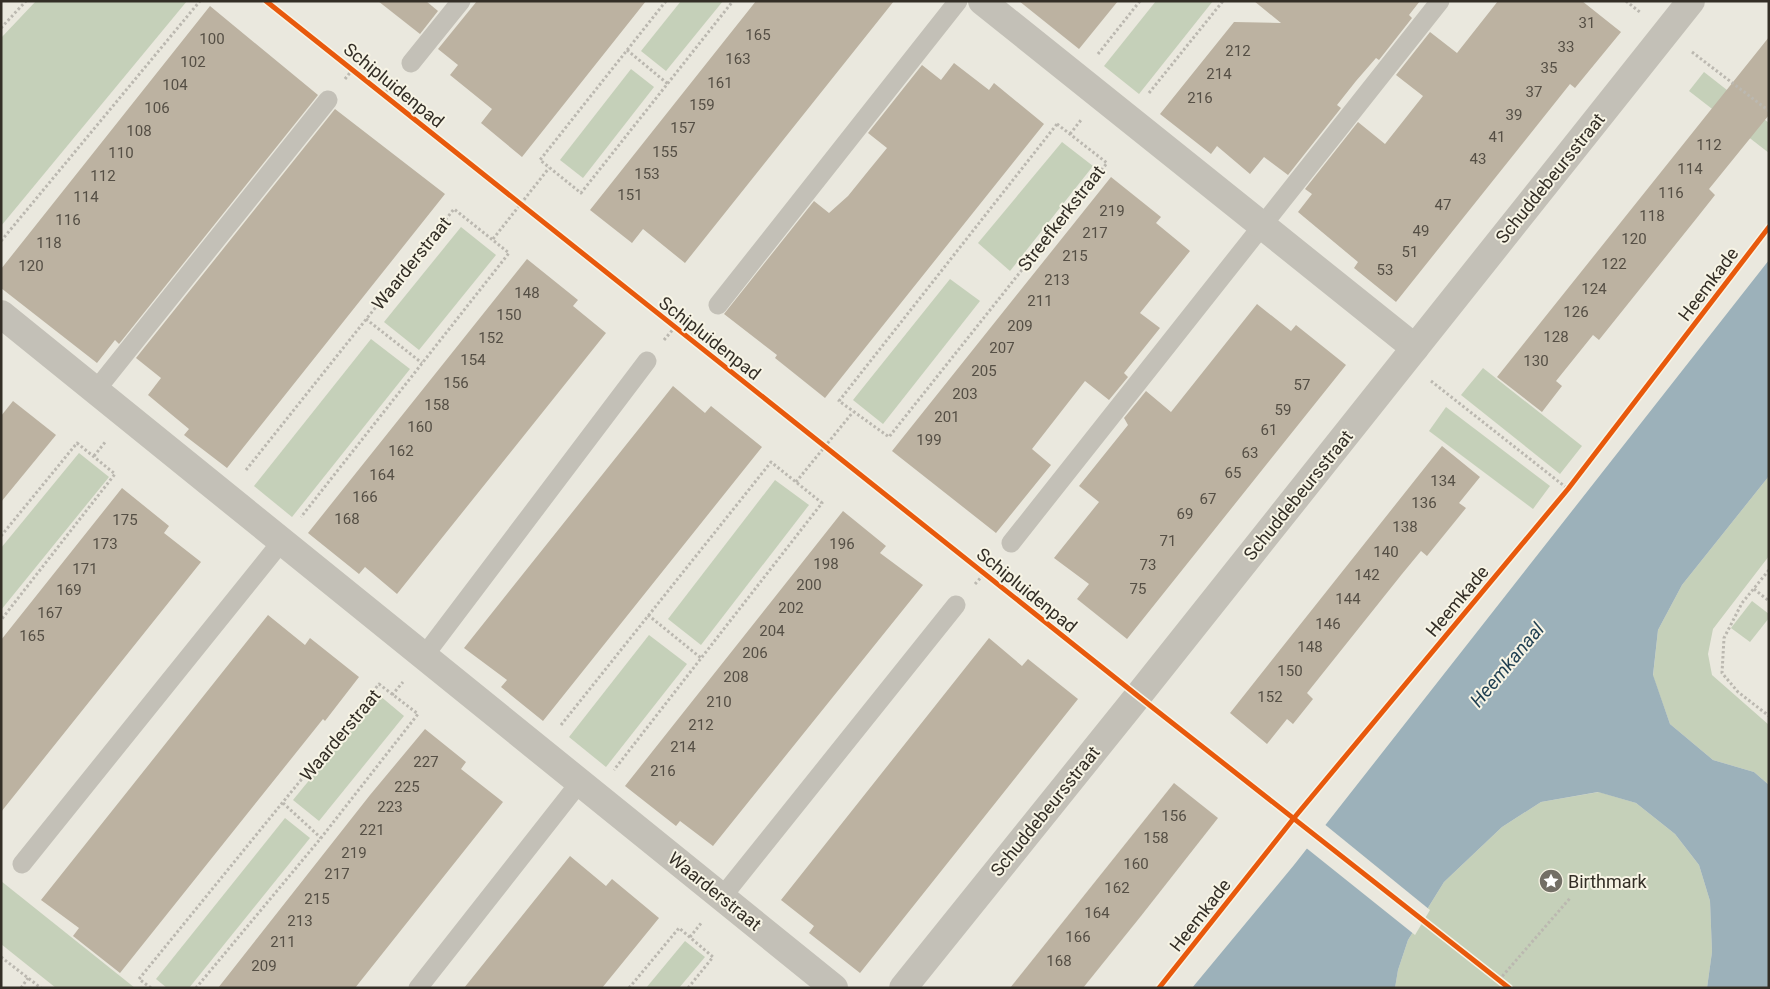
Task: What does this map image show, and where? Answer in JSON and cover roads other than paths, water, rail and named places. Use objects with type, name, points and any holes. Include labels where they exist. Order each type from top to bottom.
[{"type":"street","points":[[982,1],[1263,227],[1410,355]]},
{"type":"street","name":"Schuddebeursstraat","points":[[902,988],[1410,355],[1691,1]]},
{"type":"street","name":"Waarderstraat","points":[[1,314],[834,988]]},
{"type":"lane","points":[[411,63],[461,1]]},
{"type":"lane","points":[[718,305],[958,1]]},
{"type":"lane","points":[[1011,543],[1440,1]]},
{"type":"lane","points":[[96,390],[328,100]]},
{"type":"lane","points":[[424,656],[647,361]]},
{"type":"lane","points":[[22,864],[282,541]]},
{"type":"lane","points":[[722,897],[956,605]]},
{"type":"lane","points":[[418,988],[587,788]]},
{"type":"water","name":"Heemkanaal","points":[[1769,260],[1769,476],[1682,585],[1658,630],[1653,675],[1670,724],[1713,760],[1754,772],[1769,785],[1769,988],[1707,988],[1712,952],[1710,901],[1699,865],[1675,834],[1636,803],[1598,792],[1541,802],[1502,827],[1444,882],[1408,940],[1398,970],[1395,988],[1192,988],[1294,865]]},
{"type":"place","name":"Birthmark","points":[[1551,881]]}]
